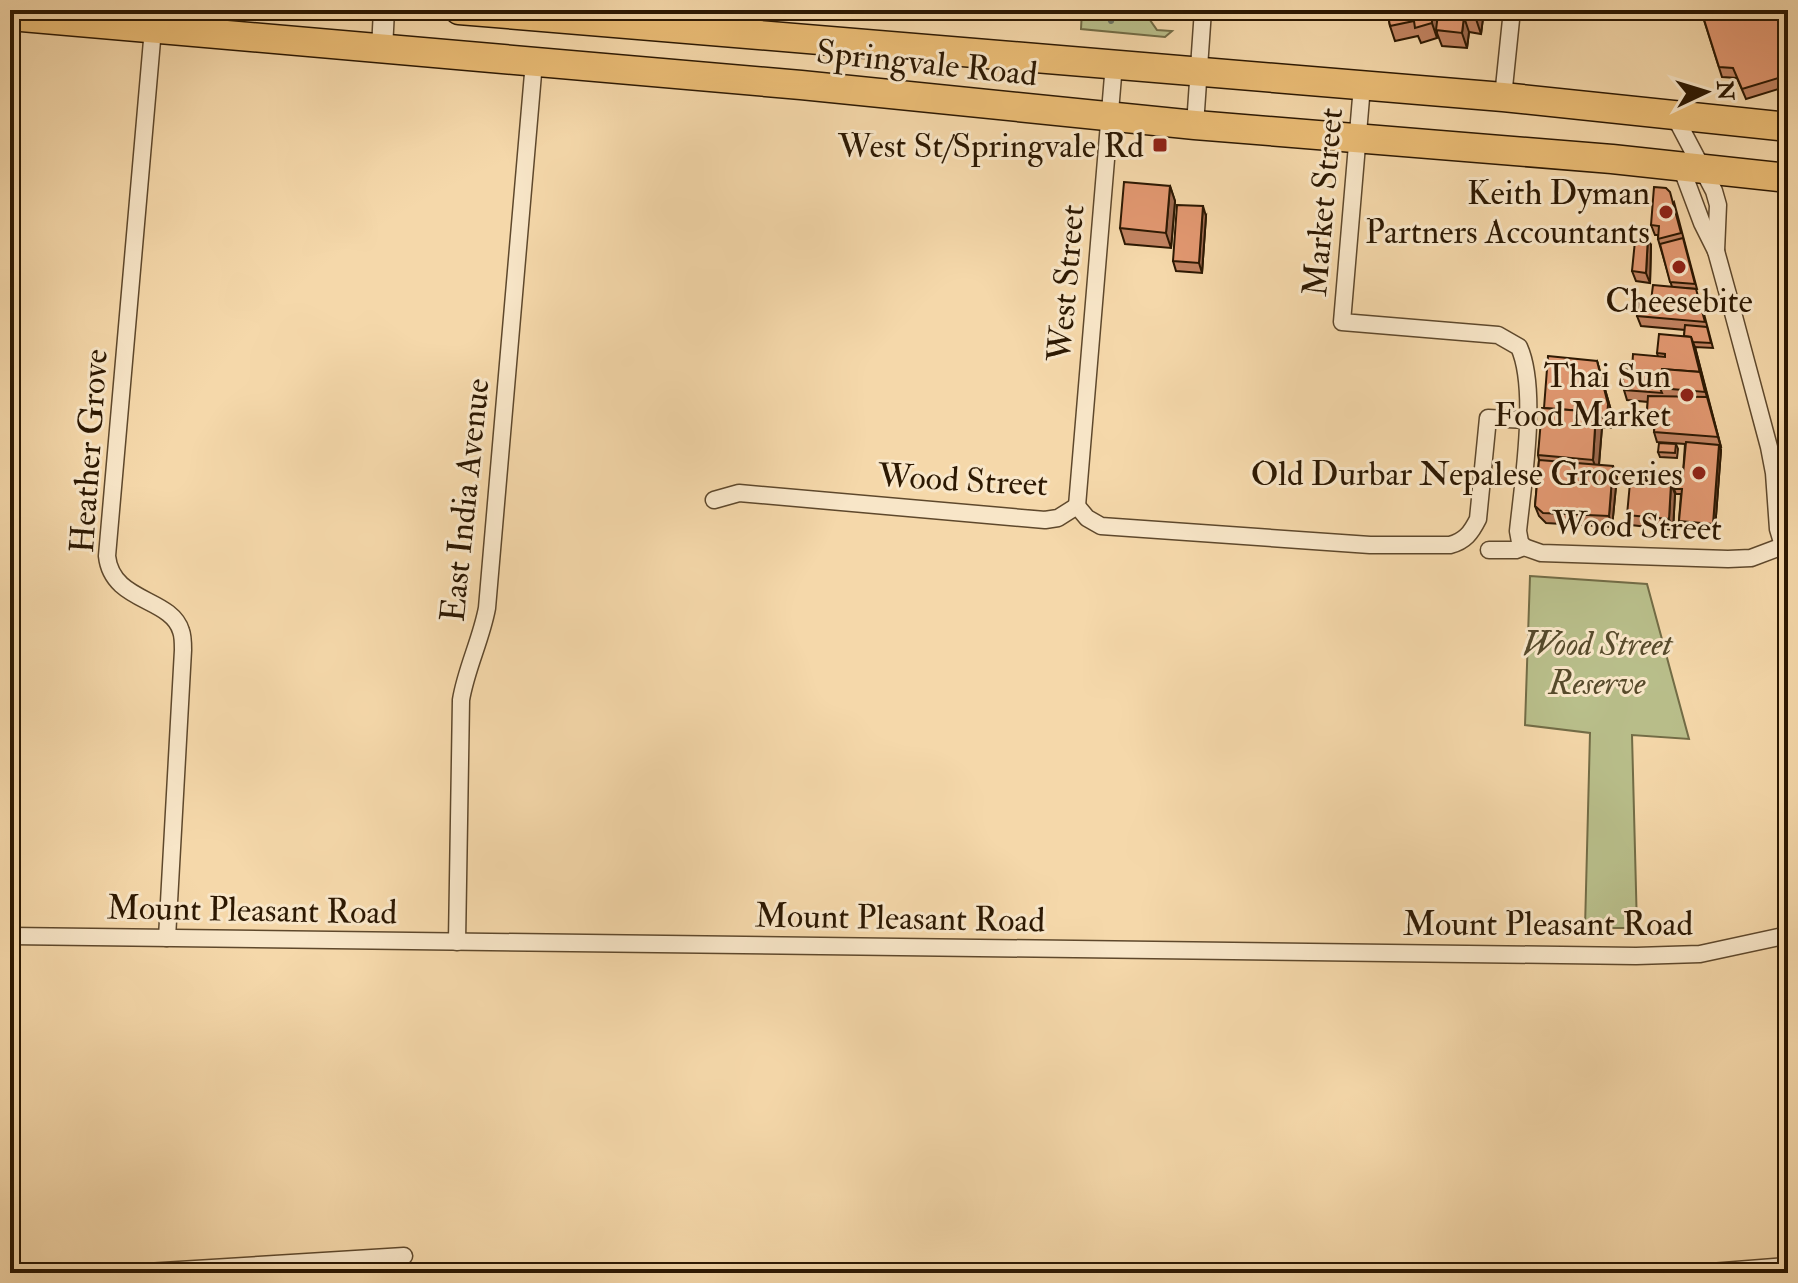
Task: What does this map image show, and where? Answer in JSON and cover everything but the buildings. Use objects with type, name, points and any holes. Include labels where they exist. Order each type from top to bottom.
[{"type":"highway","name":"Springvale Road","points":[[459,10],[1503,97],[1788,127]]},
{"type":"highway","name":"Springvale Road","points":[[10,16],[801,85],[1109,117],[1518,151],[1788,178]]},
{"type":"street","points":[[382,49],[384,10]]},
{"type":"street","points":[[1195,125],[1203,10]]},
{"type":"street","points":[[1503,97],[1512,10]]},
{"type":"street","name":"Heather Grove","points":[[153,29],[107,556],[109,572],[120,584],[170,616],[181,628],[183,650],[167,938]]},
{"type":"street","name":"East India Avenue","points":[[457,942],[461,700],[483,632],[487,608],[534,62]]},
{"type":"street","name":"West Street","points":[[1077,506],[1114,64]]},
{"type":"street","name":"Market Street","points":[[1362,86],[1342,322],[1498,335],[1519,347],[1527,371],[1527,420],[1518,531],[1524,547]]},
{"type":"street","points":[[1674,115],[1692,168],[1718,205],[1716,251],[1769,447],[1778,529],[1785,554]]},
{"type":"street","name":"Wood Street","points":[[714,500],[739,493],[1045,520],[1058,518],[1077,506],[1087,518],[1101,526],[1370,545],[1450,545],[1462,542],[1478,519],[1488,418],[1527,420]]},
{"type":"street","name":"Wood Street","points":[[1489,550],[1524,547],[1541,553],[1728,559],[1785,554]]},
{"type":"street","name":"Mount Pleasant Road","points":[[10,936],[1636,956],[1700,954],[1788,935]]},
{"type":"street","points":[[1698,1273],[1779,1268],[1788,1253]]},
{"type":"street","points":[[130,1273],[404,1256]]},
{"type":"green space","points":[[1082,10],[1143,10],[1157,30],[1172,31],[1165,37],[1081,29]]},
{"type":"green space","name":"Wood Street Reserve","points":[[1530,576],[1647,584],[1689,739],[1632,735],[1637,928],[1585,928],[1590,733],[1525,725]]},
{"type":"waterway","points":[[1107,10],[1111,21]]},
{"type":"place","name":"West St/Springvale Rd","points":[[1160,145]]},
{"type":"place","name":"Keith Dyman Partners Accountants","points":[[1666,212]]},
{"type":"place","name":"Cheesebite","points":[[1679,267]]},
{"type":"place","name":"Thai Sun Food Market","points":[[1687,395]]},
{"type":"place","name":"Old Durbar Nepalese Groceries","points":[[1699,473]]}]
